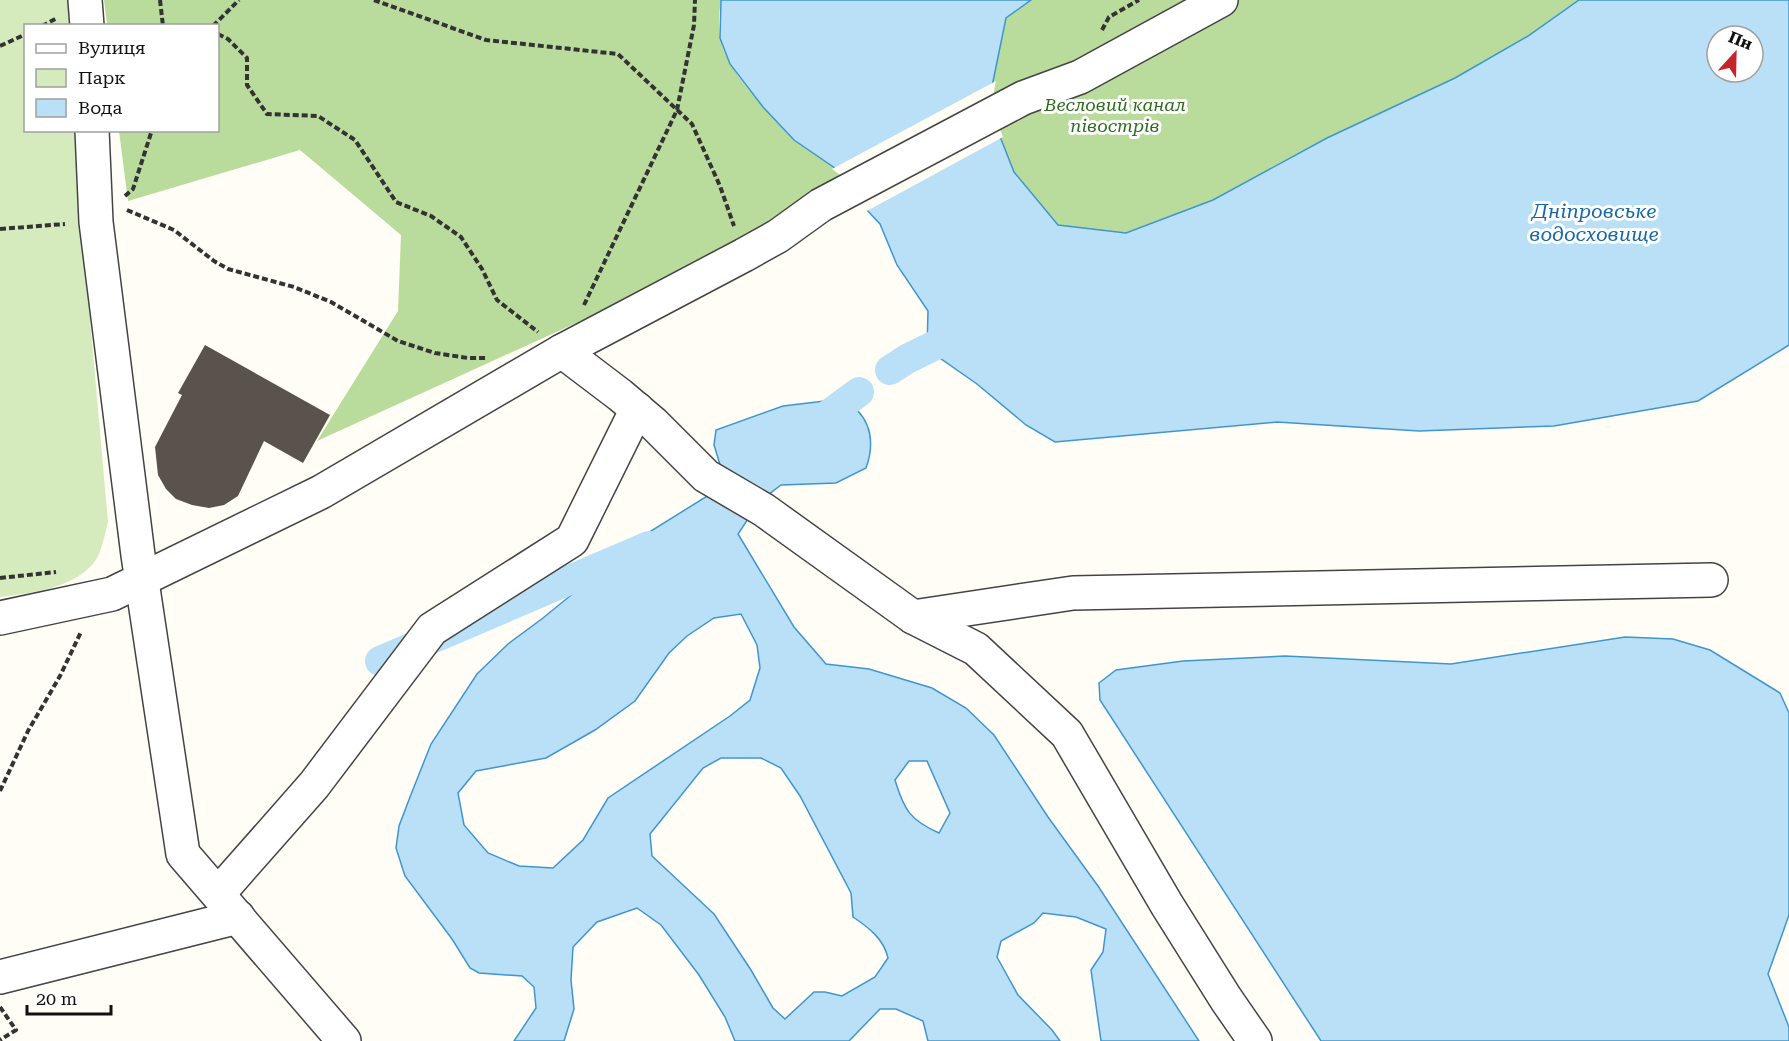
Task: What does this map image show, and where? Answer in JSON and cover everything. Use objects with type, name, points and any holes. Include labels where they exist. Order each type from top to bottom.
[{"type":"street","points":[[85,0],[87,24]]},
{"type":"street","points":[[0,618],[112,594],[321,492],[562,351],[778,236],[821,205],[1023,98],[1080,76],[1221,0]]},
{"type":"street","points":[[92,132],[142,580],[183,854],[344,1041]]},
{"type":"street","points":[[562,351],[637,409],[706,476],[764,510],[913,617],[976,649],[1067,734],[1167,905],[1255,1041]]},
{"type":"street","points":[[0,978],[228,906],[314,785],[432,629],[572,540],[637,409]]},
{"type":"street","points":[[913,617],[1073,593],[1712,580]]},
{"type":"path","points":[[160,0],[163,24]]},
{"type":"path","points":[[215,24],[238,0]]},
{"type":"path","points":[[374,0],[486,40],[618,54],[692,124],[716,175],[744,255]]},
{"type":"path","points":[[582,309],[677,110],[694,25],[695,0]]},
{"type":"path","points":[[219,34],[228,39],[247,58],[247,85],[267,114],[318,116],[355,140],[396,202],[431,216],[461,237],[482,269],[497,300],[562,351]]},
{"type":"path","points":[[0,46],[24,35]]},
{"type":"path","points":[[102,213],[133,189],[151,132]]},
{"type":"path","points":[[0,229],[102,213],[174,230],[228,269],[294,287],[331,302],[398,340],[435,353],[468,358],[496,357]]},
{"type":"path","points":[[0,578],[59,572]]},
{"type":"path","points":[[0,791],[28,730],[60,676],[98,597]]},
{"type":"path","points":[[0,1007],[16,1030],[0,1040]]},
{"type":"green space","points":[[0,0],[67,0],[70,24],[24,24],[24,132],[84,132],[94,256],[90,319],[108,522],[95,562],[82,574],[49,589],[0,597]]},
{"type":"green space","points":[[104,0],[721,0],[720,37],[726,56],[738,75],[771,114],[845,175],[806,196],[699,267],[317,441],[398,311],[401,235],[300,150],[128,201],[119,132],[219,132],[219,24],[107,24]]},
{"type":"green space","name":"Весловий канал півострів","points":[[1031,0],[1579,0],[1528,36],[1455,78],[1327,138],[1213,200],[1126,233],[1058,225],[1014,173],[988,106],[1006,18]]},
{"type":"water","name":"Дніпровське водосховище","points":[[721,0],[1031,0],[1006,18],[988,106],[1014,172],[1058,225],[1126,233],[1213,200],[1327,138],[1455,78],[1528,36],[1579,0],[1789,0],[1789,345],[1698,401],[1554,426],[1419,431],[1277,422],[1055,442],[1026,425],[977,384],[927,349],[928,311],[897,265],[880,224],[848,190],[845,175],[794,140],[763,107],[730,64],[720,38]]},
{"type":"water","points":[[833,400],[847,403],[864,418],[871,443],[866,468],[836,483],[781,485],[760,501],[738,534],[794,627],[826,664],[869,669],[932,688],[966,708],[994,735],[1048,817],[1098,886],[1199,1041],[1101,1041],[1091,970],[1103,952],[1106,929],[1076,917],[1043,913],[1034,923],[1001,941],[997,957],[1018,995],[1060,1041],[928,1041],[923,1021],[896,1009],[880,1009],[849,1041],[735,1041],[725,1017],[699,975],[661,925],[637,908],[597,922],[573,947],[571,980],[574,1009],[564,1041],[514,1041],[536,1008],[534,987],[522,976],[479,973],[470,968],[452,939],[405,876],[396,848],[399,826],[431,744],[477,674],[508,644],[646,534],[709,495],[721,468],[714,445],[716,430],[783,406]],"holes":[[[741,614],[757,645],[760,668],[750,700],[730,716],[608,798],[583,840],[553,868],[519,866],[488,853],[464,825],[458,793],[476,771],[546,758],[595,730],[635,701],[669,653],[687,636],[714,618]],[[721,758],[761,758],[781,768],[800,796],[851,893],[853,917],[875,934],[886,951],[888,958],[875,977],[842,996],[814,992],[785,1019],[773,1008],[714,914],[652,856],[650,834],[703,768]],[[909,761],[927,761],[950,813],[939,833],[921,823],[905,807],[895,780]]]},
{"type":"water","points":[[1625,637],[1673,639],[1710,650],[1780,693],[1789,713],[1789,915],[1768,974],[1789,1027],[1789,1041],[1321,1041],[1100,700],[1099,683],[1116,670],[1183,661],[1285,656],[1451,664]]},
{"type":"pier","points":[[996,81],[991,106],[1003,137],[865,212],[845,191],[843,177],[832,169]]},
{"type":"building","points":[[205,345],[330,415],[303,463],[264,441],[238,496],[224,505],[209,508],[176,499],[166,489],[158,475],[155,447],[182,395],[178,393]]},
{"type":"waterway","points":[[890,370],[907,359],[964,331]]},
{"type":"waterway","points":[[813,426],[859,392]]},
{"type":"waterway","points":[[380,661],[649,546]]}]
